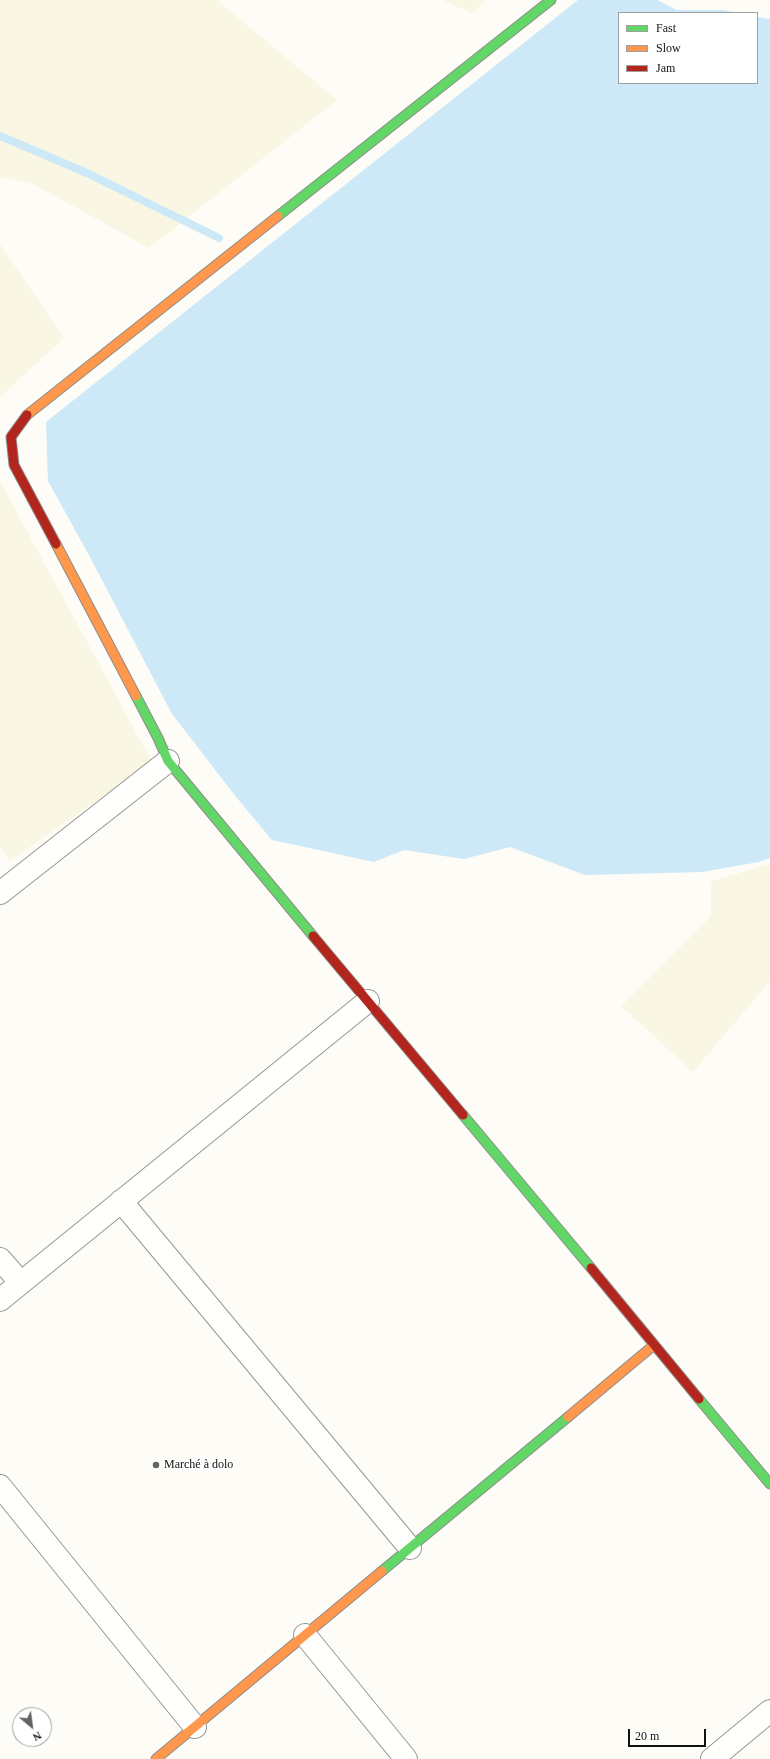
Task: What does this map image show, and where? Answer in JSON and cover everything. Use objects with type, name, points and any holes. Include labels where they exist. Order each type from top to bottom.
[{"type":"street","points":[[551,0],[26,416],[11,437],[14,466],[158,738],[168,761],[770,1484]]},
{"type":"street","points":[[0,893],[168,761]]},
{"type":"street","points":[[0,1300],[368,1001]]},
{"type":"street","points":[[121,1201],[410,1548]]},
{"type":"street","points":[[0,1259],[21,1283]]},
{"type":"street","points":[[156,1759],[654,1345]]},
{"type":"street","points":[[0,1486],[195,1727]]},
{"type":"street","points":[[305,1635],[406,1759]]},
{"type":"street","points":[[712,1759],[770,1710]]},
{"type":"shaded area","points":[[0,0],[217,0],[337,100],[149,248],[31,183],[0,177]]},
{"type":"shaded area","points":[[442,0],[487,0],[472,13]]},
{"type":"shaded area","points":[[0,244],[64,338],[0,397]]},
{"type":"shaded area","points":[[0,481],[152,762],[10,861],[0,847]]},
{"type":"shaded area","points":[[770,864],[770,981],[693,1072],[621,1006],[711,916],[711,881]]},
{"type":"water","points":[[578,0],[657,0],[677,10],[724,10],[733,12],[618,12],[618,84],[758,84],[758,17],[770,19],[770,858],[759,862],[702,872],[585,875],[510,847],[464,859],[404,850],[374,862],[272,840],[237,798],[172,714],[90,557],[48,481],[46,422]]},
{"type":"waterway","points":[[0,136],[87,173],[219,238]]},
{"type":"traffic: fast","points":[[278,216],[551,0]]},
{"type":"traffic: fast","points":[[136,696],[168,761],[313,936]]},
{"type":"traffic: fast","points":[[463,1115],[591,1268]]},
{"type":"traffic: fast","points":[[699,1399],[770,1484]]},
{"type":"traffic: fast","points":[[382,1571],[568,1417]]},
{"type":"traffic: slow","points":[[27,415],[278,216]]},
{"type":"traffic: slow","points":[[56,544],[136,696]]},
{"type":"traffic: slow","points":[[568,1417],[654,1345]]},
{"type":"traffic: slow","points":[[156,1759],[382,1571]]},
{"type":"traffic: jam","points":[[27,415],[11,437],[14,465],[56,544]]},
{"type":"traffic: jam","points":[[313,936],[463,1115]]},
{"type":"traffic: jam","points":[[591,1268],[699,1399]]},
{"type":"place","name":"Marché à dolo","points":[[156,1465]]}]
